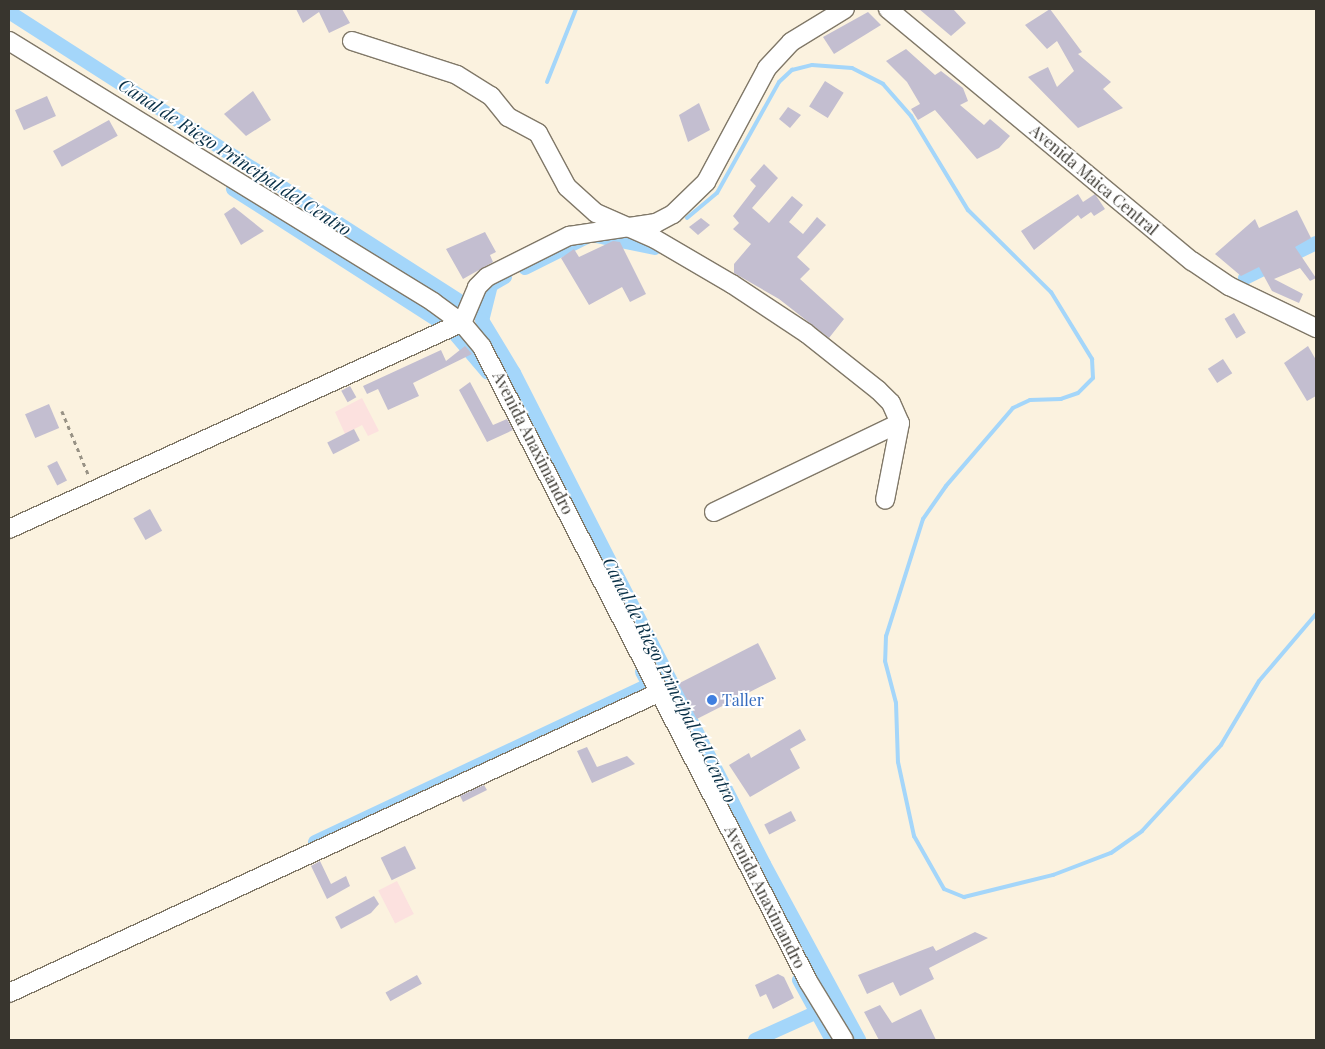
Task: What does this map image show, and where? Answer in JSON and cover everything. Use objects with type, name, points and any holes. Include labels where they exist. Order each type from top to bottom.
[{"type":"street","points":[[9,529],[462,323],[477,287],[487,277],[569,236],[656,223],[689,200],[724,153],[767,68],[791,42],[845,9]]},
{"type":"street","name":"Avenida Maica Central","points":[[888,9],[1192,261],[1229,286],[1316,328]]},
{"type":"street","name":"Avenida Anaximandro","points":[[9,41],[462,323],[499,373],[808,981],[844,1040]]},
{"type":"street","points":[[352,41],[457,75],[492,96],[508,117],[538,134],[566,187],[596,213],[623,227],[655,239],[806,333],[878,390],[891,403],[900,424],[885,500]]},
{"type":"street","points":[[714,512],[900,424]]},
{"type":"street","points":[[9,993],[660,692]]},
{"type":"path","points":[[62,411],[94,489]]},
{"type":"shaded area","points":[[362,398],[379,431],[368,436],[362,425],[345,434],[335,412]]},
{"type":"shaded area","points":[[397,881],[414,914],[395,924],[378,891]]},
{"type":"building","points":[[296,9],[342,9],[350,23],[329,33],[319,12],[303,23]]},
{"type":"building","points":[[919,9],[953,9],[966,23],[951,36]]},
{"type":"building","points":[[1050,9],[1082,52],[1078,54],[1111,82],[1103,89],[1123,108],[1078,128],[1028,77],[1048,67],[1057,87],[1074,71],[1057,41],[1047,49],[1025,25]]},
{"type":"building","points":[[868,12],[881,25],[834,54],[823,37]]},
{"type":"building","points":[[906,49],[935,75],[941,71],[963,88],[968,101],[960,105],[984,125],[990,119],[1010,136],[999,148],[977,159],[935,110],[918,120],[911,109],[920,104],[907,82],[886,61]]},
{"type":"building","points":[[825,81],[844,93],[828,118],[809,106]]},
{"type":"building","points":[[253,91],[271,120],[246,136],[224,114]]},
{"type":"building","points":[[47,96],[56,116],[24,130],[15,110]]},
{"type":"building","points":[[699,103],[710,130],[688,142],[679,115]]},
{"type":"building","points":[[788,107],[801,115],[790,128],[779,119]]},
{"type":"building","points":[[109,120],[118,136],[62,167],[53,151]]},
{"type":"building","points":[[764,164],[778,178],[752,208],[769,223],[792,196],[803,205],[789,222],[803,234],[817,217],[826,225],[797,257],[810,269],[800,279],[844,319],[829,338],[779,299],[734,273],[734,264],[751,244],[733,229],[739,223],[733,216],[756,186],[750,180]]},
{"type":"building","points":[[1078,194],[1083,202],[1095,194],[1105,209],[1094,216],[1091,212],[1081,219],[1078,215],[1034,250],[1021,231]]},
{"type":"building","points":[[234,207],[264,231],[241,245],[224,214]]},
{"type":"building","points":[[1297,210],[1311,238],[1295,247],[1316,278],[1310,281],[1300,268],[1274,279],[1303,294],[1299,303],[1272,291],[1259,267],[1241,276],[1215,254],[1255,219],[1259,228]]},
{"type":"building","points":[[701,218],[710,225],[698,235],[689,227]]},
{"type":"building","points":[[485,232],[496,252],[490,255],[493,262],[463,279],[446,249]]},
{"type":"building","points":[[613,241],[620,242],[646,294],[630,302],[622,287],[589,305],[561,258],[574,249],[579,257]]},
{"type":"building","points":[[1234,313],[1246,333],[1236,338],[1225,319]]},
{"type":"building","points":[[465,346],[472,354],[413,383],[419,396],[388,410],[378,389],[367,394],[363,386],[441,350],[446,361]]},
{"type":"building","points":[[1308,346],[1316,360],[1316,396],[1307,401],[1284,363]]},
{"type":"building","points":[[1223,359],[1232,373],[1217,383],[1208,369]]},
{"type":"building","points":[[470,382],[493,425],[507,419],[513,430],[487,442],[459,390]]},
{"type":"building","points":[[350,386],[356,397],[348,402],[341,391]]},
{"type":"building","points":[[49,404],[59,428],[35,438],[25,414]]},
{"type":"building","points":[[354,429],[360,441],[333,454],[327,443]]},
{"type":"building","points":[[57,461],[67,481],[57,486],[47,466]]},
{"type":"building","points":[[150,509],[162,531],[146,540],[133,518]]},
{"type":"building","name":"Taller","points":[[758,643],[776,679],[697,719],[679,683]]},
{"type":"building","points":[[800,729],[806,740],[790,749],[800,768],[750,797],[729,765],[749,753],[751,758]]},
{"type":"building","points":[[587,747],[597,767],[627,756],[635,764],[592,783],[577,751]]},
{"type":"building","points":[[484,785],[487,790],[463,802],[460,796]]},
{"type":"building","points":[[791,811],[796,821],[769,834],[764,825]]},
{"type":"building","points":[[405,846],[416,868],[392,880],[381,858]]},
{"type":"building","points":[[320,861],[331,884],[346,876],[350,886],[327,899],[311,866]]},
{"type":"building","points":[[374,896],[379,904],[371,913],[341,929],[335,917]]},
{"type":"building","points":[[975,932],[988,938],[929,968],[934,979],[900,996],[893,982],[867,994],[858,975],[933,946],[936,951]]},
{"type":"building","points":[[778,974],[784,977],[794,998],[773,1009],[766,994],[760,997],[755,985]]},
{"type":"building","points":[[417,975],[422,984],[390,1001],[386,992]]},
{"type":"building","points":[[880,1005],[892,1023],[921,1009],[936,1040],[879,1040],[864,1012]]},
{"type":"waterway","points":[[547,82],[576,9]]},
{"type":"waterway","name":"Canal de Riego Principal del Centro","points":[[9,12],[461,302]]},
{"type":"waterway","points":[[687,218],[717,193],[779,82],[792,70],[812,65],[852,68],[883,84],[911,116],[968,210],[1051,292],[1092,359],[1093,378],[1078,393],[1061,399],[1030,400],[1013,408],[946,486],[923,519],[886,636],[885,661],[896,703],[898,762],[914,836],[944,889],[964,897],[1053,875],[1111,853],[1142,831],[1221,745],[1259,681],[1316,614]]},
{"type":"waterway","points":[[233,189],[439,321]]},
{"type":"waterway","points":[[525,268],[591,235],[655,248]]},
{"type":"waterway","points":[[1245,278],[1316,243]]},
{"type":"waterway","name":"Canal de Riego Principal del Centro","points":[[505,277],[491,285],[482,320],[514,373],[764,864],[859,1040]]},
{"type":"waterway","points":[[454,333],[488,373]]},
{"type":"waterway","points":[[315,842],[649,685],[642,672]]},
{"type":"waterway","points":[[799,980],[832,1040]]},
{"type":"waterway","points":[[755,1040],[815,1013]]},
{"type":"place","name":"Taller","points":[[712,700]]}]
